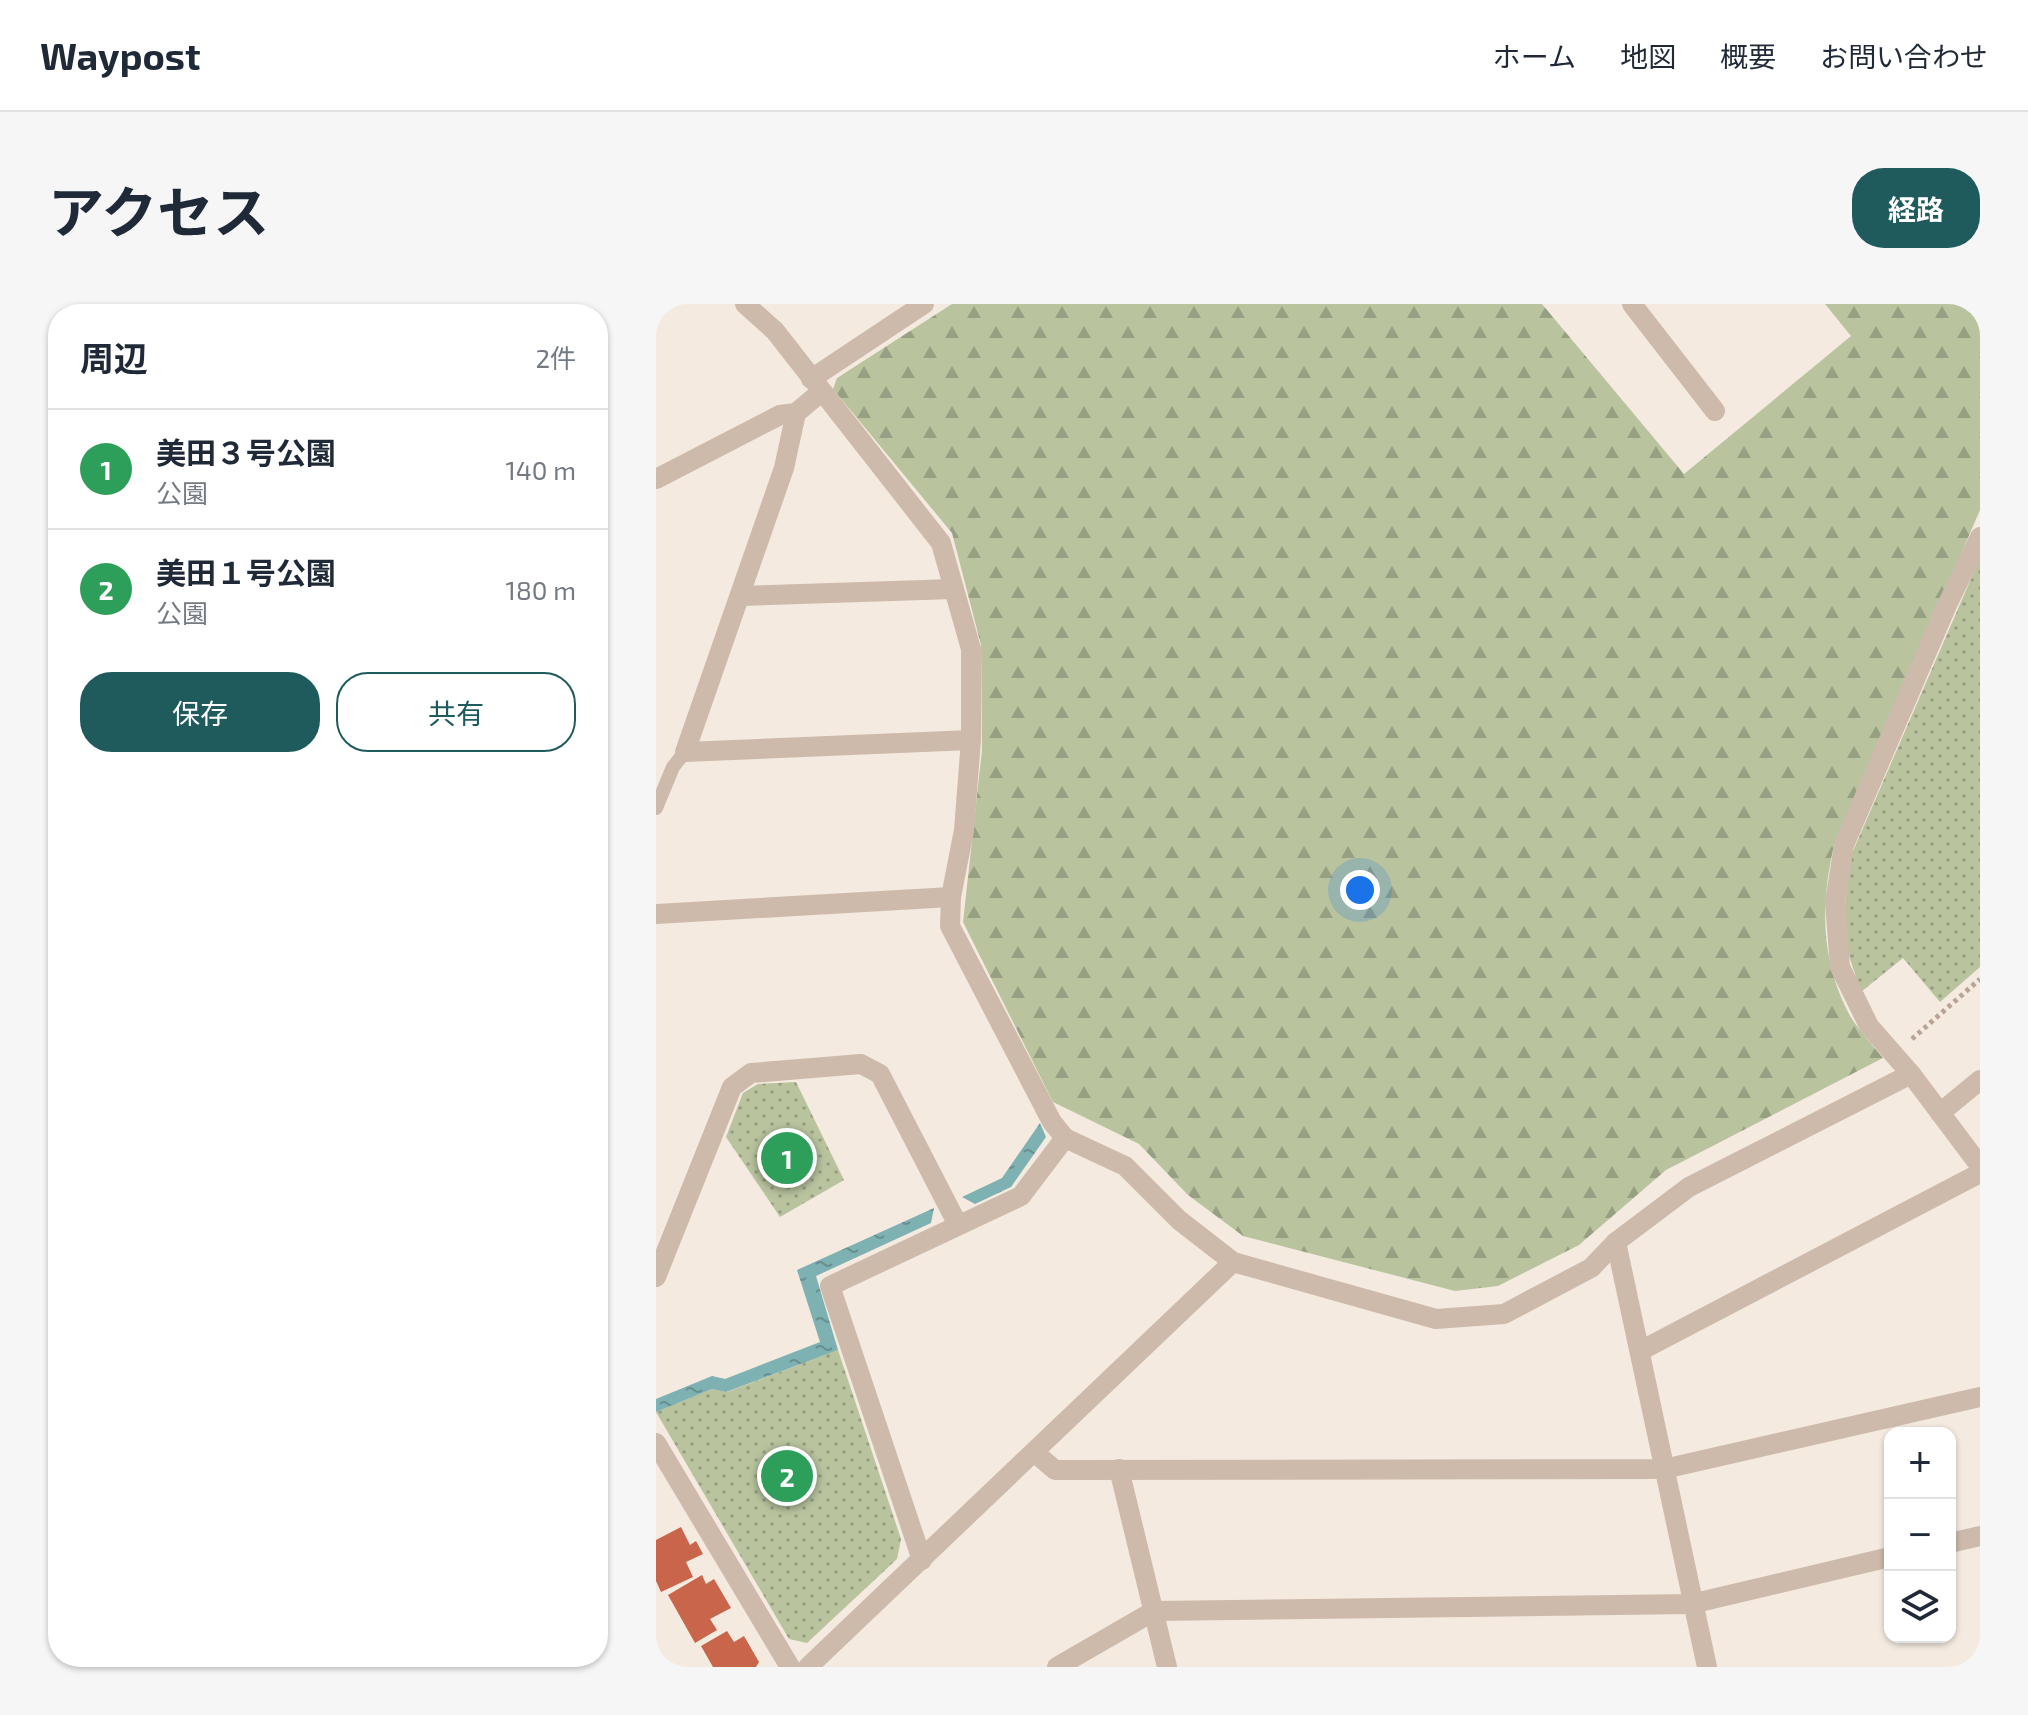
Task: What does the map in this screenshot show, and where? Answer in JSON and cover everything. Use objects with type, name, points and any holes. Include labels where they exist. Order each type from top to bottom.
[{"type":"street","points":[[745,304],[775,331],[941,543],[971,649],[971,740],[964,830],[951,897],[950,926],[1052,1122],[1065,1138],[1125,1166],[1179,1220],[1233,1262],[1436,1319],[1504,1314],[1591,1268],[1616,1242],[1689,1187],[1911,1074]]},
{"type":"street","points":[[924,304],[816,386],[796,413],[784,468],[685,752],[971,740]]},
{"type":"street","points":[[1632,304],[1715,411]]},
{"type":"street","points":[[656,479],[780,415],[796,413]]},
{"type":"street","points":[[1980,537],[1947,605],[1844,845],[1835,902],[1840,967],[1869,1026],[1911,1074],[1980,1166]]},
{"type":"street","points":[[741,596],[954,589]]},
{"type":"street","points":[[656,914],[951,897]]},
{"type":"street","points":[[656,1277],[732,1087],[751,1073],[861,1064],[880,1074],[958,1225]]},
{"type":"street","points":[[1940,1113],[1980,1080]]},
{"type":"street","points":[[922,1560],[830,1286],[1021,1196],[1065,1138]]},
{"type":"street","points":[[1640,1351],[1980,1173]]},
{"type":"street","points":[[1616,1242],[1691,1604],[1707,1667]]},
{"type":"street","points":[[808,1667],[1233,1262]]},
{"type":"street","points":[[1034,1452],[1055,1470],[1664,1469],[1980,1397]]},
{"type":"street","points":[[656,1443],[790,1667]]},
{"type":"street","points":[[1119,1469],[1167,1667]]},
{"type":"street","points":[[1956,1542],[1980,1536]]},
{"type":"street","points":[[1057,1667],[1154,1611],[1691,1604],[1884,1558]]},
{"type":"lane","points":[[656,808],[673,767],[685,752]]},
{"type":"path","points":[[1906,1044],[1980,979]]},
{"type":"green space","points":[[952,304],[1542,304],[1684,474],[1851,336],[1825,304],[1980,304],[1980,510],[1833,850],[1826,890],[1828,950],[1838,989],[1853,1021],[1883,1058],[1666,1170],[1579,1245],[1498,1286],[1455,1291],[1243,1236],[1188,1195],[1139,1144],[1053,1102],[963,922],[982,750],[981,645],[952,533],[833,389],[837,378]]},
{"type":"green space","points":[[1980,558],[1980,967],[1940,1002],[1903,958],[1861,992],[1848,953],[1844,915],[1850,858]]},
{"type":"green space","points":[[796,1082],[844,1180],[780,1217],[726,1137],[743,1093],[758,1084]]},
{"type":"green space","points":[[838,1350],[901,1539],[897,1559],[807,1643],[789,1639],[656,1412],[712,1389],[727,1392]]},
{"type":"water","points":[[1040,1123],[1046,1137],[1011,1187],[975,1204],[962,1197],[1002,1178]]},
{"type":"water","points":[[934,1208],[931,1223],[816,1276],[838,1350],[726,1392],[712,1389],[656,1412],[656,1399],[712,1376],[725,1379],[820,1342],[797,1270]]},
{"type":"building","points":[[681,1527],[690,1545],[696,1541],[703,1554],[686,1562],[693,1577],[661,1592],[656,1581],[656,1540]]},
{"type":"building","points":[[702,1575],[706,1584],[714,1579],[731,1608],[710,1619],[717,1630],[695,1643],[668,1595]]},
{"type":"building","points":[[727,1631],[734,1642],[744,1636],[759,1662],[756,1667],[713,1667],[701,1646]]},
{"type":"place","name":"美田３号公園","points":[[787,1158]]},
{"type":"place","name":"美田１号公園","points":[[787,1476]]}]
